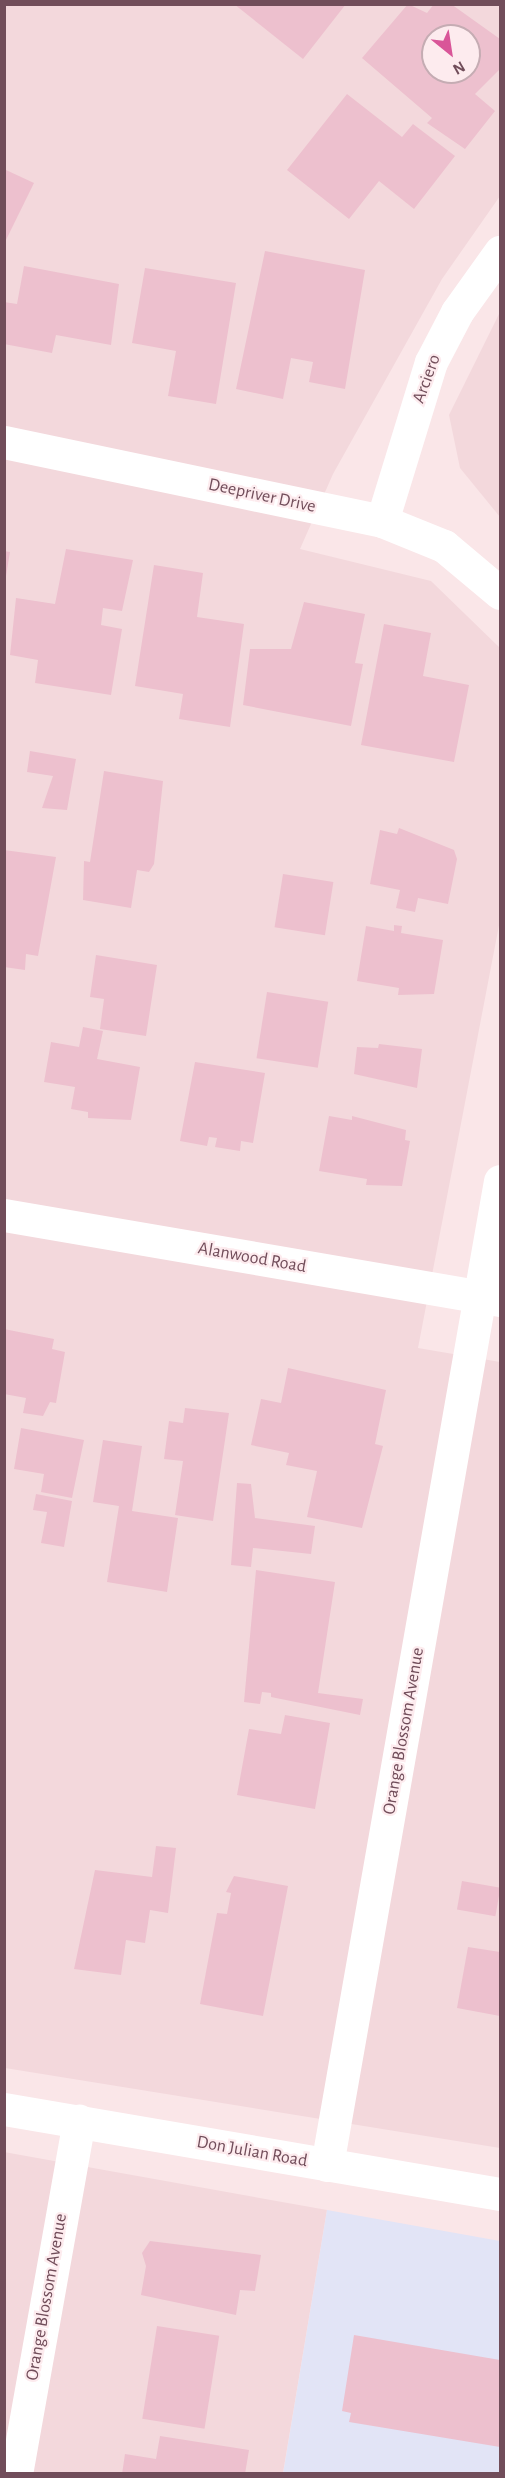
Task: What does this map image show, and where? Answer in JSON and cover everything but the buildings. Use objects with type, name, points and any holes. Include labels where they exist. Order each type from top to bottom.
[{"type":"street","name":"Arciero","points":[[382,521],[431,362],[457,312],[501,252]]},
{"type":"street","name":"Deepriver Drive","points":[[4,442],[382,521],[444,546],[501,593]]},
{"type":"street","points":[[491,1299],[501,1181]]},
{"type":"street","name":"Alanwood Road","points":[[4,1215],[491,1299]]},
{"type":"street","name":"Orange Blossom Avenue","points":[[327,2165],[491,1299]]},
{"type":"street","name":"Don Julian Road","points":[[4,2109],[501,2194]]},
{"type":"street","name":"Orange Blossom Avenue","points":[[16,2474],[79,2121]]},
{"type":"shaded area","points":[[4,5],[500,5],[500,196],[442,279],[333,474],[300,549],[431,581],[500,648],[500,920],[418,1348],[500,1362],[500,2148],[5,2068]]},
{"type":"shaded area","points":[[500,312],[500,517],[460,468],[449,415]]},
{"type":"shaded area","points":[[4,2152],[327,2210],[283,2473],[5,2473]]},
{"type":"shaded area","points":[[327,2210],[500,2241],[500,2473],[283,2474]]}]
